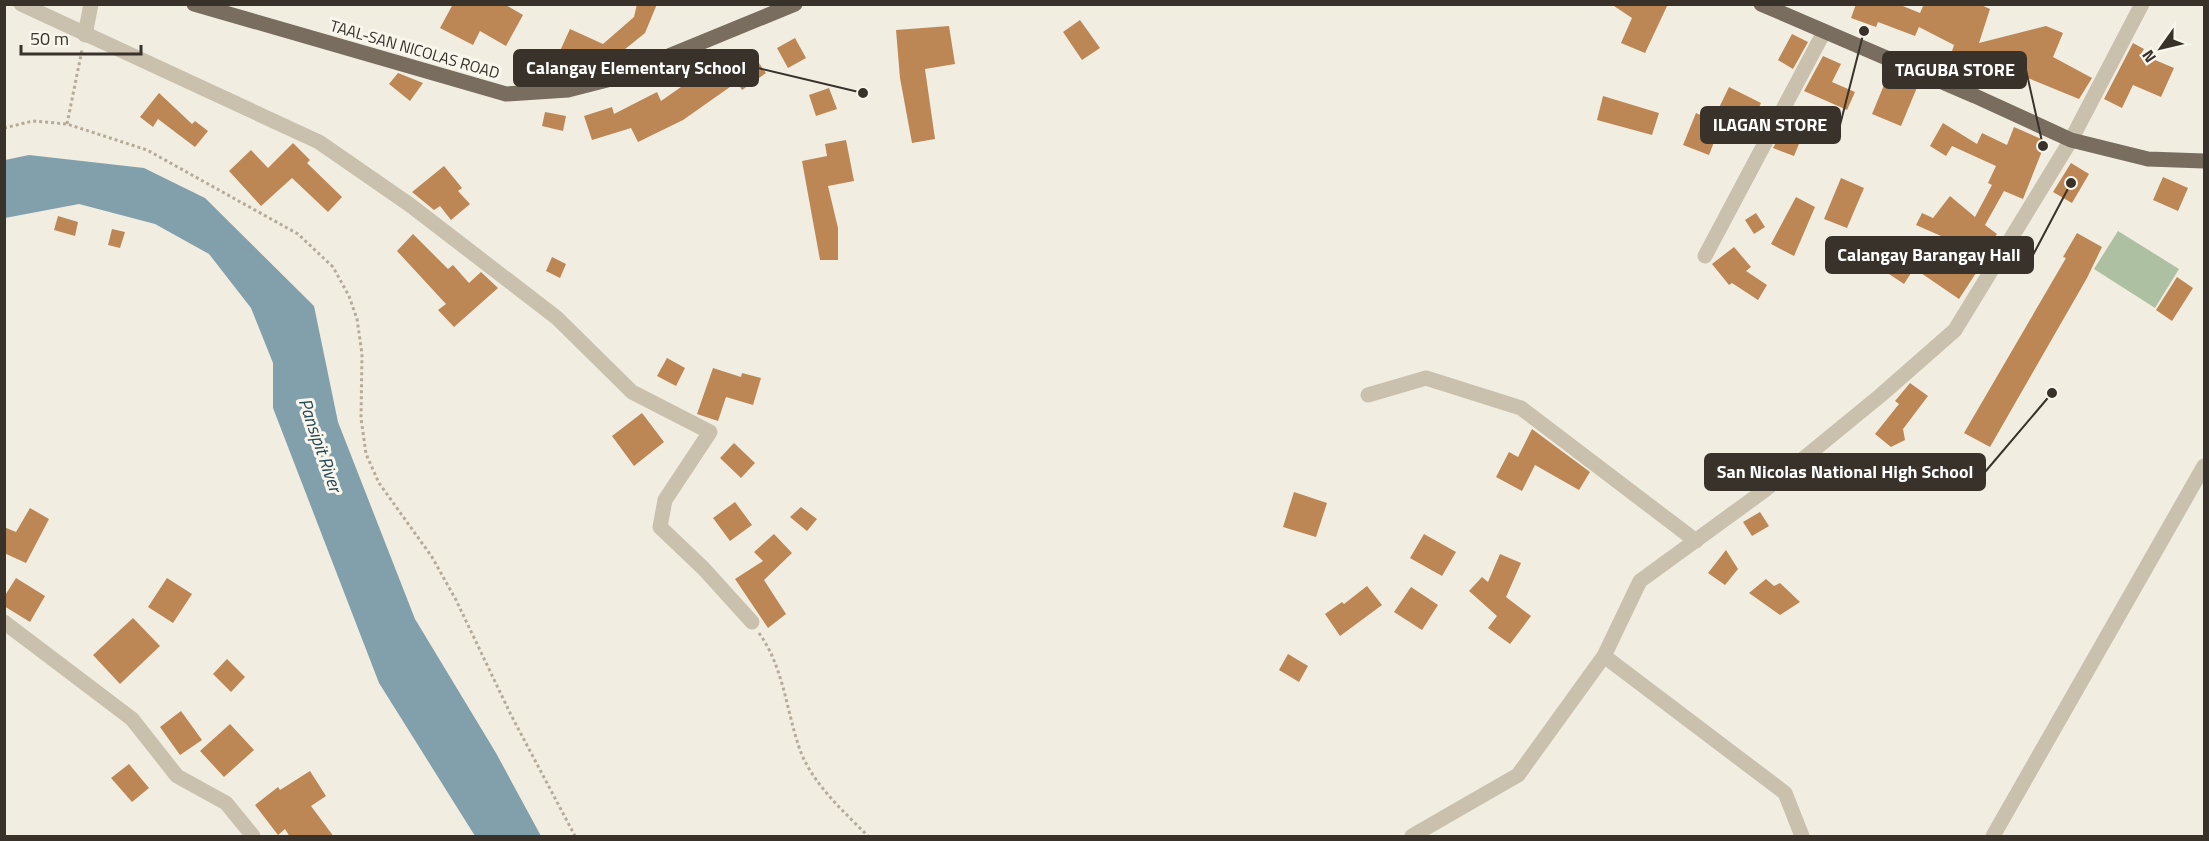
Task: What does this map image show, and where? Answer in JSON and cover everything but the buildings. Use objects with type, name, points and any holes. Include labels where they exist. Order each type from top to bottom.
[{"type":"main road","name":"TAAL-SAN NICOLAS ROAD","points":[[194,4],[506,94],[568,90],[615,78],[795,4]]},
{"type":"main road","points":[[1761,4],[2070,140],[2148,159],[2205,161]]},
{"type":"street","points":[[21,4],[319,142],[410,205],[557,318],[632,392],[710,432],[665,500],[660,527],[704,569],[752,622]]},
{"type":"street","points":[[85,35],[91,4]]},
{"type":"street","points":[[1412,837],[1518,775],[1604,657],[1640,581],[1696,541],[1828,439],[1954,330],[2070,140],[2142,4]]},
{"type":"street","points":[[1705,255],[1824,32]]},
{"type":"street","points":[[1368,395],[1426,378],[1521,408],[1696,541]]},
{"type":"street","points":[[1993,837],[2205,466]]},
{"type":"street","points":[[4,622],[132,719],[177,776],[226,803],[253,837]]},
{"type":"street","points":[[1604,657],[1785,793],[1802,837]]},
{"type":"path","points":[[68,124],[85,35]]},
{"type":"path","points":[[4,128],[33,121],[68,124],[147,150],[225,191],[298,234],[333,267],[350,296],[357,319],[362,354],[361,418],[366,454],[379,483],[432,557],[456,600],[511,715],[575,837]]},
{"type":"path","points":[[752,622],[764,639],[782,680],[801,753],[824,789],[868,837]]},
{"type":"green space","points":[[2118,231],[2179,269],[2155,308],[2094,269]]},
{"type":"water","name":"Pansipit River","points":[[29,155],[144,168],[205,198],[314,306],[338,422],[415,619],[496,753],[541,836],[475,836],[379,683],[273,408],[273,363],[251,308],[209,254],[155,224],[79,204],[5,218],[5,160]]},
{"type":"place","name":"ILAGAN STORE","points":[[1864,31]]},
{"type":"place","name":"Calangay Elementary School","points":[[863,93]]},
{"type":"place","name":"TAGUBA STORE","points":[[2043,146]]},
{"type":"place","name":"Calangay Barangay Hall","points":[[2071,183]]},
{"type":"place","name":"San Nicolas National High School","points":[[2052,393]]}]
